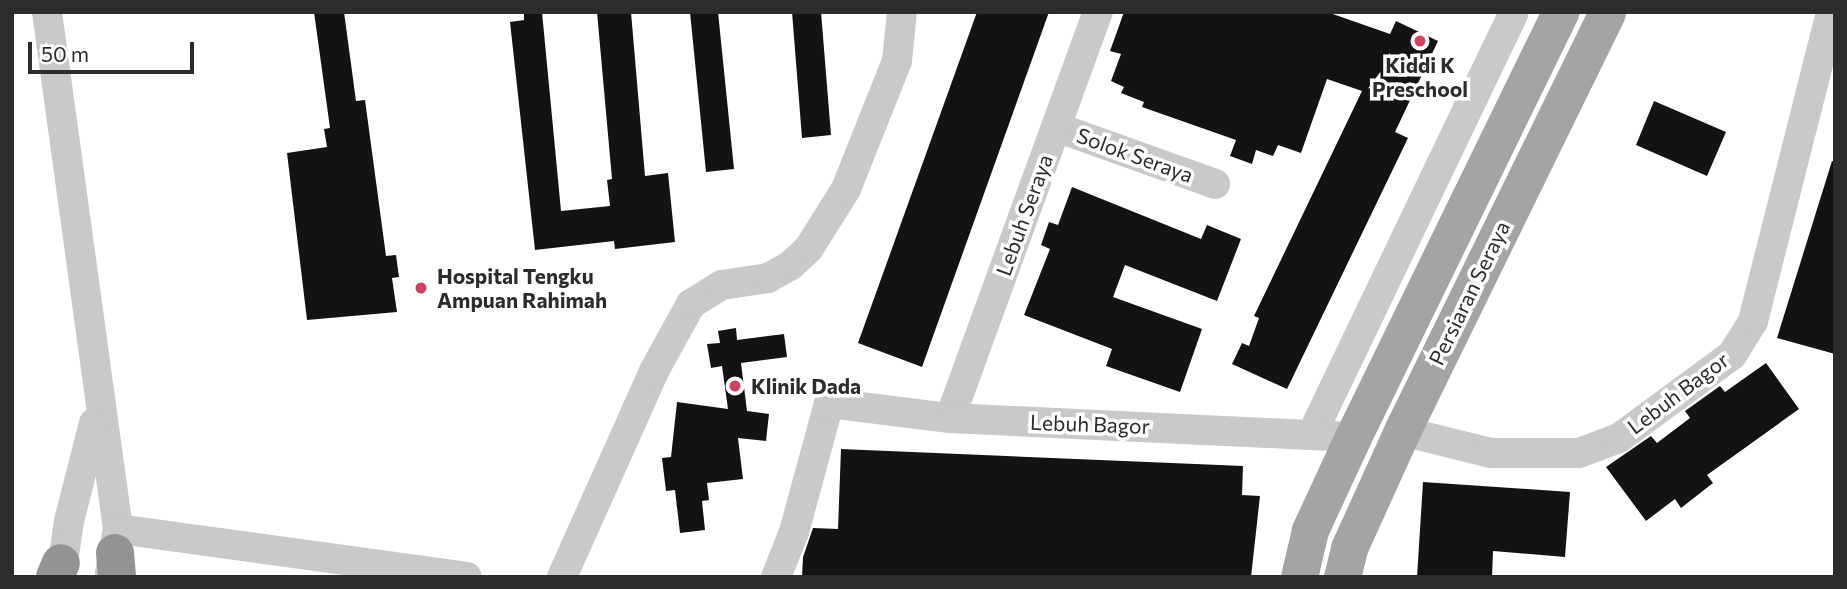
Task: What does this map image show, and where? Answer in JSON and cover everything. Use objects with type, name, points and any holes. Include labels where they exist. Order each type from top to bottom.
[{"type":"main road","name":"Persiaran Seraya","points":[[1299,577],[1311,530],[1353,437],[1560,12]]},
{"type":"main road","name":"Persiaran Seraya","points":[[1342,577],[1349,548],[1402,431],[1606,12]]},
{"type":"main road","points":[[1454,234],[1489,252]]},
{"type":"street","points":[[47,12],[99,395],[115,559],[467,577]]},
{"type":"street","points":[[562,577],[654,371],[691,304],[722,285],[768,278],[791,265],[809,248],[846,189],[897,61],[902,12]]},
{"type":"street","name":"Lebuh Seraya","points":[[950,418],[1098,12]]},
{"type":"street","name":"Lebuh Bagor","points":[[1402,431],[1491,453],[1579,453],[1619,438],[1732,355],[1753,321],[1831,12]]},
{"type":"street","points":[[1515,13],[1540,54]]},
{"type":"street","points":[[1312,434],[1515,13]]},
{"type":"street","name":"Solok Seraya","points":[[1056,127],[1215,184]]},
{"type":"street","points":[[59,572],[88,457],[99,395]]},
{"type":"street","name":"Lebuh Bagor","points":[[776,577],[794,532],[829,403],[950,418],[1353,437]]},
{"type":"building","points":[[314,12],[344,12],[356,101],[365,100],[386,256],[396,255],[399,277],[392,278],[397,312],[307,320],[287,153],[327,147],[324,129],[330,128]]},
{"type":"building","points":[[524,12],[542,12],[561,211],[610,206],[607,180],[612,179],[597,12],[631,12],[645,176],[668,173],[675,242],[615,249],[614,241],[535,250],[510,22],[524,20]]},
{"type":"building","points":[[690,12],[718,12],[734,169],[706,172]]},
{"type":"building","points":[[792,12],[821,12],[831,135],[802,138]]},
{"type":"building","points":[[977,12],[1049,12],[922,367],[858,343]]},
{"type":"building","points":[[1124,12],[1327,12],[1390,34],[1396,21],[1438,41],[1395,132],[1408,138],[1287,389],[1232,364],[1242,343],[1249,346],[1259,318],[1254,316],[1362,91],[1327,79],[1301,153],[1278,145],[1273,156],[1256,150],[1252,164],[1230,156],[1236,140],[1142,107],[1144,102],[1121,93],[1124,87],[1111,81],[1121,54],[1110,51]]},
{"type":"building","points":[[1654,101],[1726,132],[1707,176],[1636,145]]},
{"type":"building","points":[[1832,161],[1835,162],[1835,354],[1777,338]]},
{"type":"building","points":[[1072,187],[1201,239],[1207,225],[1241,239],[1217,301],[1125,265],[1113,297],[1202,329],[1180,392],[1106,366],[1112,349],[1024,315],[1050,249],[1041,245],[1049,222],[1058,225]]},
{"type":"building","points":[[736,328],[737,340],[784,334],[787,357],[741,363],[747,411],[769,414],[766,441],[738,438],[743,479],[707,483],[709,500],[702,501],[705,530],[680,533],[675,490],[666,491],[662,458],[671,457],[677,402],[728,409],[722,366],[711,368],[707,344],[720,343],[718,331]]},
{"type":"building","points":[[1766,363],[1799,409],[1707,475],[1713,483],[1681,508],[1675,499],[1646,521],[1606,467],[1651,436],[1657,443],[1690,418],[1685,411],[1720,386],[1725,392]]},
{"type":"building","points":[[841,449],[1243,466],[1242,495],[1260,496],[1251,577],[802,577],[803,557],[813,528],[838,529]]},
{"type":"building","points":[[1423,482],[1570,492],[1565,557],[1493,551],[1492,577],[1417,577]]},
{"type":"place","name":"Kiddi K Preschool","points":[[1420,41]]},
{"type":"place","name":"Hospital Tengku Ampuan Rahimah","points":[[421,288]]},
{"type":"place","name":"Klinik Dada","points":[[735,386]]}]
